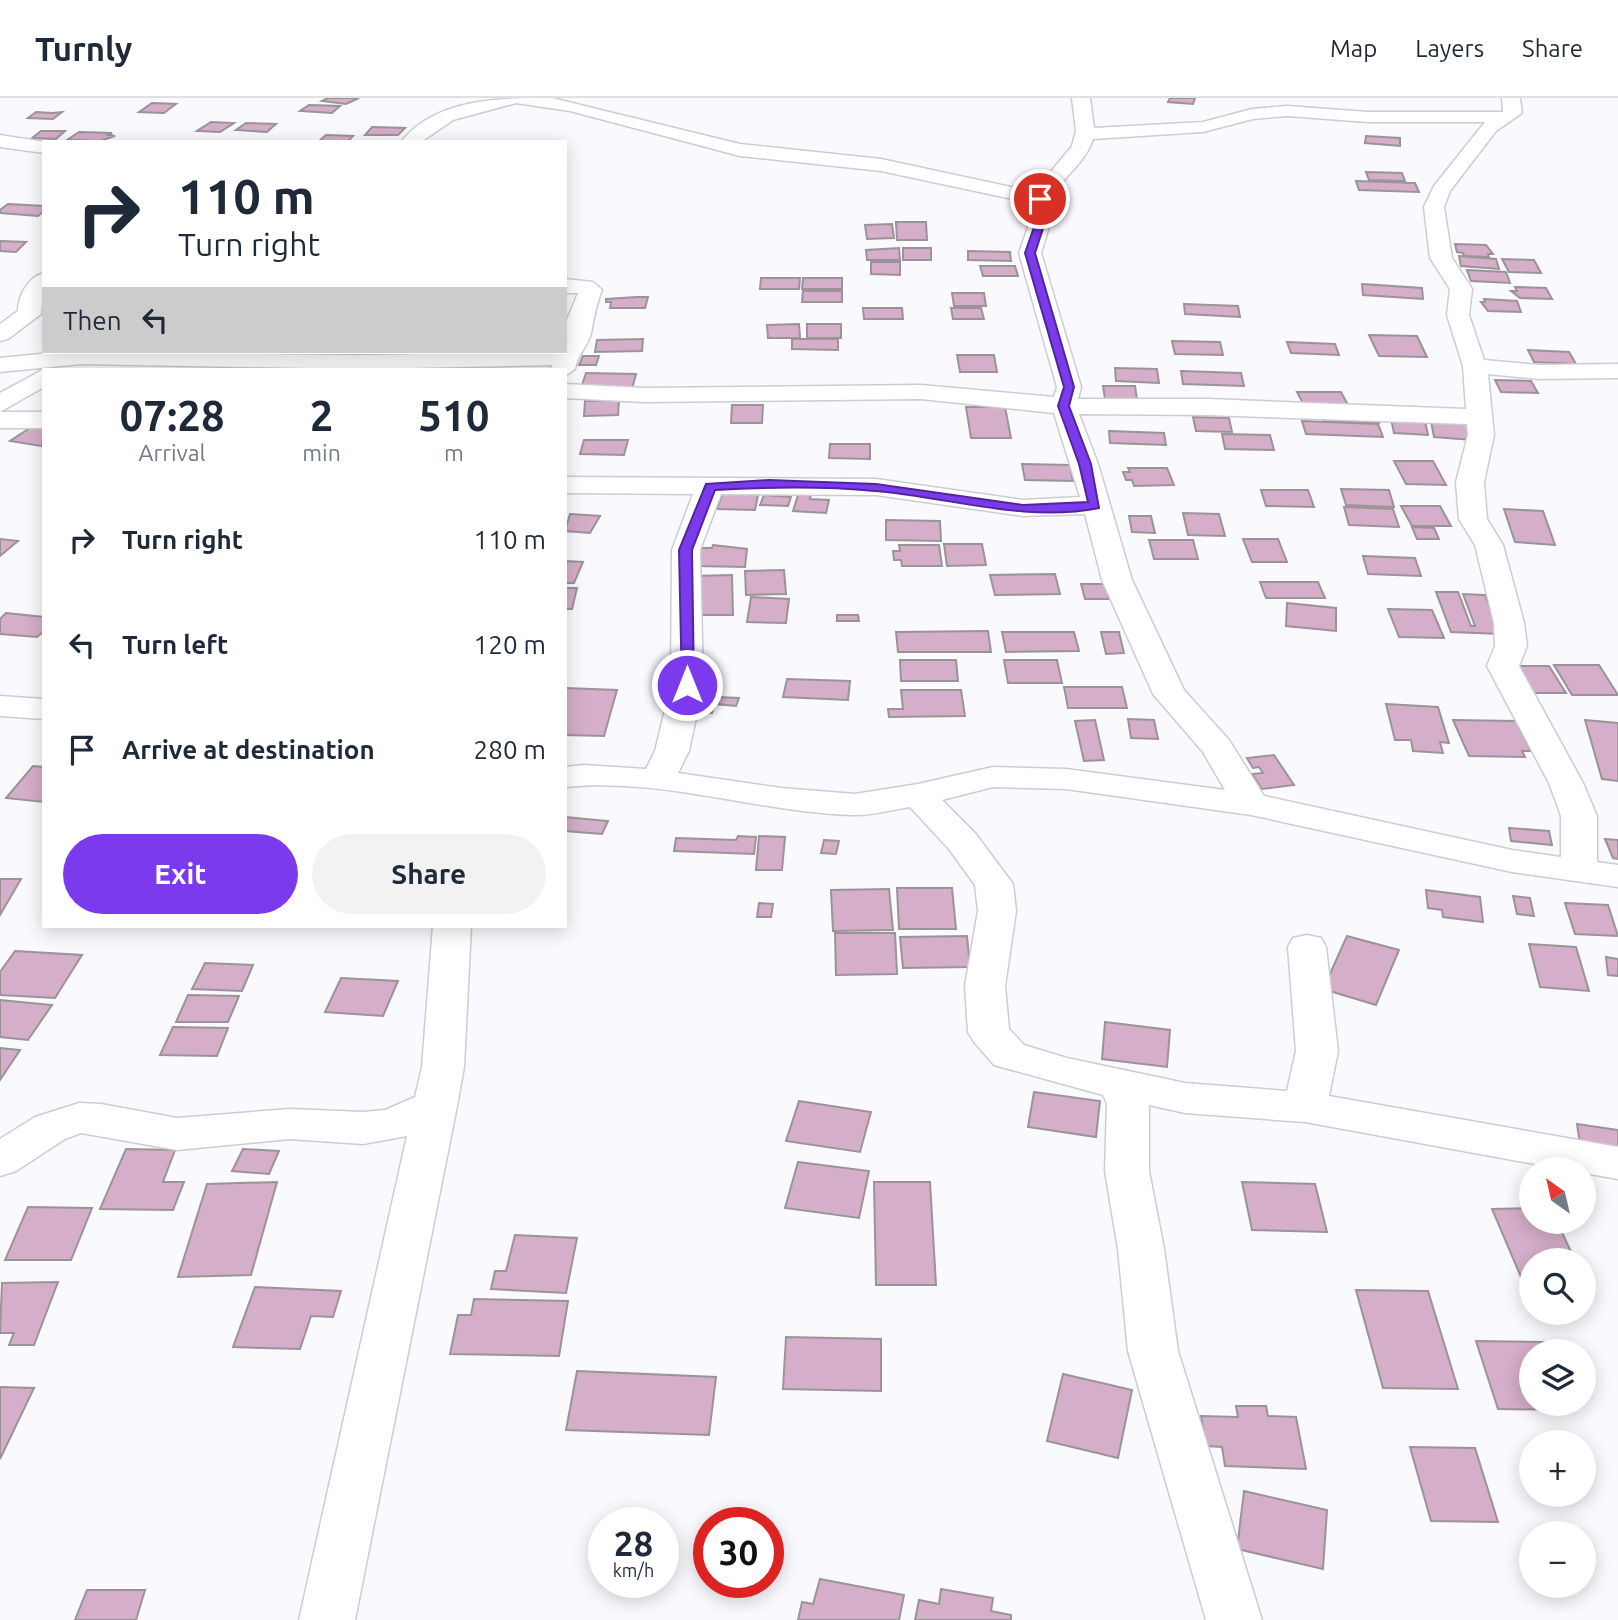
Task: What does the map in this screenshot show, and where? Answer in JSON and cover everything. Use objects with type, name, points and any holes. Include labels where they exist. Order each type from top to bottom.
[{"type":"street","points":[[412,140],[436,119],[470,103],[524,98],[571,106],[740,149],[881,165],[1040,199]]},
{"type":"street","points":[[1082,98],[1079,107],[1086,134],[1073,163],[1047,182],[1040,199],[1044,210],[1030,253],[1069,387],[1064,406],[1085,464],[1117,580],[1169,694],[1217,747],[1251,804]]},
{"type":"street","points":[[1086,134],[1203,127],[1252,114],[1287,111],[1368,117],[1509,108]]},
{"type":"street","points":[[1509,108],[1489,128],[1480,144],[1441,190],[1434,207],[1441,258],[1461,289],[1458,316],[1475,366],[1479,416],[1478,455],[1469,482],[1473,519],[1489,545],[1509,623],[1511,646],[1503,666],[1566,783],[1579,816],[1579,870]]},
{"type":"street","points":[[0,141],[42,147]]},
{"type":"street","points":[[0,334],[30,314],[29,304],[34,290],[42,283]]},
{"type":"street","points":[[0,365],[85,355],[364,365],[564,363],[579,335],[579,320],[591,290],[567,286]]},
{"type":"street","points":[[55,368],[85,355]]},
{"type":"street","points":[[1475,366],[1539,372],[1618,371]]},
{"type":"street","points":[[0,404],[42,377]]},
{"type":"street","points":[[567,391],[645,395],[921,392],[1064,406],[1345,411],[1446,418],[1479,416]]},
{"type":"street","points":[[0,420],[42,419]]},
{"type":"street","points":[[567,485],[769,484],[876,487],[1023,508],[1095,505]]},
{"type":"street","points":[[657,780],[672,751],[687,685],[685,550],[710,486]]},
{"type":"street","points":[[20,707],[42,684]]},
{"type":"street","points":[[567,778],[584,775],[657,780],[781,799],[855,805],[918,795],[993,776],[1066,779],[1251,804],[1512,861],[1618,876]]},
{"type":"street","points":[[918,795],[962,841],[994,884],[998,911],[985,986],[989,1032],[1009,1055],[1065,1073],[1185,1098],[1305,1107],[1618,1163]]},
{"type":"street","points":[[327,1620],[443,1068],[452,928]]},
{"type":"street","points":[[1305,1107],[1317,1051],[1307,947]]},
{"type":"street","points":[[1120,1085],[1128,1103],[1127,1171],[1142,1249],[1153,1351],[1234,1620]]},
{"type":"street","points":[[0,1160],[50,1128],[79,1118],[101,1119],[177,1134],[290,1124],[363,1128],[391,1125],[435,1106]]},
{"type":"building","points":[[328,98],[359,98],[346,104],[322,101]]},
{"type":"building","points":[[1170,98],[1195,98],[1193,104],[1168,102]]},
{"type":"building","points":[[152,103],[176,104],[164,113],[139,112]]},
{"type":"building","points":[[309,105],[340,106],[332,113],[300,111]]},
{"type":"building","points":[[36,112],[62,112],[53,119],[28,118]]},
{"type":"building","points":[[211,122],[234,123],[220,132],[197,131]]},
{"type":"building","points":[[246,123],[276,124],[267,132],[236,130]]},
{"type":"building","points":[[372,127],[405,128],[398,135],[365,135]]},
{"type":"building","points":[[41,131],[65,131],[56,139],[32,138]]},
{"type":"building","points":[[79,132],[112,133],[108,135],[115,136],[103,140],[67,140]]},
{"type":"building","points":[[326,135],[353,136],[349,140],[320,140]]},
{"type":"building","points":[[1366,136],[1400,138],[1400,146],[1365,143]]},
{"type":"building","points":[[1366,172],[1402,173],[1405,181],[1369,180]]},
{"type":"building","points":[[1356,181],[1415,183],[1419,192],[1359,190]]},
{"type":"building","points":[[8,204],[42,206],[42,213],[38,216],[0,213]]},
{"type":"building","points":[[896,222],[926,222],[927,240],[897,240]]},
{"type":"building","points":[[892,224],[894,238],[867,239],[865,225]]},
{"type":"building","points":[[0,241],[26,242],[16,252],[0,251]]},
{"type":"building","points":[[1455,244],[1486,245],[1493,254],[1488,254],[1489,257],[1464,256],[1463,253],[1457,252]]},
{"type":"building","points":[[899,248],[900,260],[867,260],[866,250]]},
{"type":"building","points":[[903,248],[931,248],[931,260],[903,260]]},
{"type":"building","points":[[968,251],[1010,252],[1011,261],[968,260]]},
{"type":"building","points":[[1459,256],[1496,259],[1499,269],[1461,266]]},
{"type":"building","points":[[1502,259],[1534,260],[1541,273],[1509,272]]},
{"type":"building","points":[[871,262],[900,262],[900,275],[871,274]]},
{"type":"building","points":[[980,266],[1015,266],[1018,276],[983,276]]},
{"type":"building","points":[[1467,270],[1506,272],[1510,283],[1471,281]]},
{"type":"building","points":[[761,278],[800,278],[799,289],[760,289]]},
{"type":"building","points":[[803,278],[842,278],[842,289],[802,289]]},
{"type":"building","points":[[1362,284],[1422,288],[1423,299],[1363,295]]},
{"type":"building","points":[[1515,287],[1546,288],[1552,299],[1520,298],[1511,291],[1517,291]]},
{"type":"building","points":[[803,291],[842,291],[842,302],[802,302]]},
{"type":"building","points":[[952,293],[984,293],[986,306],[954,306]]},
{"type":"building","points":[[648,297],[645,308],[610,308],[611,302],[606,302],[606,299]]},
{"type":"building","points":[[1484,299],[1517,301],[1521,312],[1488,311],[1481,302],[1485,302]]},
{"type":"building","points":[[1184,304],[1238,306],[1240,317],[1185,314]]},
{"type":"building","points":[[863,308],[902,308],[903,319],[864,319]]},
{"type":"building","points":[[951,308],[981,308],[984,319],[953,319]]},
{"type":"building","points":[[799,324],[800,338],[768,338],[767,325]]},
{"type":"building","points":[[807,324],[841,324],[841,338],[807,338]]},
{"type":"building","points":[[1369,335],[1417,336],[1427,357],[1379,356]]},
{"type":"building","points":[[643,339],[642,351],[595,352],[597,340]]},
{"type":"building","points":[[792,339],[838,339],[838,350],[792,349]]},
{"type":"building","points":[[1172,341],[1220,342],[1223,355],[1175,354]]},
{"type":"building","points":[[1287,342],[1335,344],[1339,355],[1291,353]]},
{"type":"building","points":[[1528,350],[1569,352],[1576,364],[1534,362]]},
{"type":"building","points":[[957,355],[994,355],[997,372],[960,372]]},
{"type":"building","points":[[583,356],[599,356],[596,365],[579,365]]},
{"type":"building","points":[[1115,368],[1157,369],[1159,383],[1116,381]]},
{"type":"building","points":[[1181,371],[1241,373],[1244,386],[1183,384]]},
{"type":"building","points":[[586,373],[636,374],[632,389],[581,388]]},
{"type":"building","points":[[1495,380],[1531,381],[1538,393],[1501,392]]},
{"type":"building","points":[[1103,386],[1135,386],[1137,399],[1105,399]]},
{"type":"building","points":[[1297,392],[1341,392],[1348,405],[1304,405]]},
{"type":"building","points":[[619,400],[618,415],[584,416],[585,401]]},
{"type":"building","points":[[732,405],[763,405],[762,423],[731,423]]},
{"type":"building","points":[[966,407],[1005,407],[1011,438],[971,438]]},
{"type":"building","points":[[1323,416],[1377,418],[1379,423],[1324,421]]},
{"type":"building","points":[[1193,417],[1229,418],[1232,432],[1196,431]]},
{"type":"building","points":[[1391,419],[1425,421],[1428,435],[1394,433]]},
{"type":"building","points":[[1302,421],[1378,424],[1383,437],[1306,434]]},
{"type":"building","points":[[1431,421],[1469,424],[1472,440],[1434,437]]},
{"type":"building","points":[[33,426],[42,427],[42,446],[10,441]]},
{"type":"building","points":[[1109,431],[1164,433],[1166,445],[1110,443]]},
{"type":"building","points":[[1222,434],[1270,435],[1274,450],[1225,449]]},
{"type":"building","points":[[584,440],[628,440],[624,455],[580,454]]},
{"type":"building","points":[[830,444],[870,444],[870,459],[829,458]]},
{"type":"building","points":[[1394,461],[1433,461],[1446,485],[1406,484]]},
{"type":"building","points":[[1022,464],[1070,465],[1073,481],[1025,480]]},
{"type":"building","points":[[1128,468],[1167,468],[1174,485],[1134,486],[1132,480],[1126,480],[1123,472],[1130,472]]},
{"type":"building","points":[[1341,489],[1389,490],[1394,507],[1346,505]]},
{"type":"building","points":[[1261,490],[1308,490],[1314,507],[1266,506]]},
{"type":"building","points":[[723,492],[758,495],[755,510],[717,509]]},
{"type":"building","points":[[799,492],[811,493],[810,499],[829,500],[826,513],[793,511]]},
{"type":"building","points":[[764,495],[791,497],[788,506],[760,505]]},
{"type":"building","points":[[1401,506],[1440,506],[1451,526],[1412,526]]},
{"type":"building","points":[[1344,507],[1393,509],[1399,527],[1349,525]]},
{"type":"building","points":[[1504,509],[1543,511],[1555,545],[1515,542]]},
{"type":"building","points":[[1183,513],[1219,514],[1225,536],[1188,535]]},
{"type":"building","points":[[570,514],[600,516],[590,533],[567,531]]},
{"type":"building","points":[[1129,516],[1151,516],[1155,533],[1132,532]]},
{"type":"building","points":[[886,520],[940,521],[941,541],[886,540]]},
{"type":"building","points":[[1412,527],[1434,528],[1439,539],[1417,539]]},
{"type":"building","points":[[0,539],[18,541],[0,556]]},
{"type":"building","points":[[1243,539],[1278,539],[1287,562],[1252,562]]},
{"type":"building","points":[[1149,540],[1193,540],[1198,559],[1154,559]]},
{"type":"building","points":[[944,544],[982,544],[986,565],[947,566]]},
{"type":"building","points":[[713,545],[747,549],[745,567],[697,566],[700,548],[712,548]]},
{"type":"building","points":[[899,545],[939,545],[942,566],[902,566],[901,560],[894,560],[893,551],[900,551]]},
{"type":"building","points":[[1363,556],[1415,558],[1421,576],[1368,574]]},
{"type":"building","points":[[567,561],[583,562],[574,583],[567,583]]},
{"type":"building","points":[[784,570],[786,594],[746,595],[745,571]]},
{"type":"building","points":[[1055,574],[1060,594],[995,595],[990,575]]},
{"type":"building","points":[[732,575],[733,615],[692,615],[693,576]]},
{"type":"building","points":[[1260,582],[1318,582],[1325,598],[1266,598]]},
{"type":"building","points":[[1081,584],[1105,584],[1109,599],[1085,599]]},
{"type":"building","points":[[567,588],[577,588],[572,609],[567,609]]},
{"type":"building","points":[[1436,592],[1458,592],[1471,626],[1475,626],[1463,594],[1485,595],[1500,634],[1451,632]]},
{"type":"building","points":[[751,597],[789,599],[786,623],[747,622]]},
{"type":"building","points":[[1287,603],[1336,608],[1336,631],[1286,626]]},
{"type":"building","points":[[1388,609],[1432,610],[1444,638],[1399,637]]},
{"type":"building","points":[[6,613],[42,617],[42,633],[37,637],[0,634],[0,619]]},
{"type":"building","points":[[837,615],[858,615],[859,621],[837,621]]},
{"type":"building","points":[[988,631],[991,652],[898,652],[896,632]]},
{"type":"building","points":[[1002,632],[1074,632],[1079,651],[1006,652]]},
{"type":"building","points":[[1101,632],[1119,632],[1124,653],[1106,654]]},
{"type":"building","points":[[900,660],[956,660],[958,681],[901,681]]},
{"type":"building","points":[[1004,660],[1057,660],[1062,683],[1008,683]]},
{"type":"building","points":[[1554,665],[1599,665],[1618,695],[1572,695]]},
{"type":"building","points":[[1518,666],[1549,666],[1566,693],[1534,693]]},
{"type":"building","points":[[787,679],[850,681],[848,700],[783,697]]},
{"type":"building","points":[[1064,687],[1122,687],[1127,708],[1068,708]]},
{"type":"building","points":[[567,688],[617,690],[604,736],[567,735]]},
{"type":"building","points":[[901,690],[961,690],[965,716],[889,717],[888,709],[903,709]]},
{"type":"building","points":[[717,697],[739,698],[736,706],[715,704]]},
{"type":"building","points":[[698,701],[715,702],[712,713],[696,713]]},
{"type":"building","points":[[1386,704],[1438,707],[1449,743],[1440,742],[1443,753],[1413,751],[1411,740],[1395,740]]},
{"type":"building","points":[[1128,719],[1154,720],[1158,739],[1131,738]]},
{"type":"building","points":[[1095,720],[1104,760],[1084,761],[1075,721]]},
{"type":"building","points":[[1453,720],[1516,721],[1531,751],[1522,751],[1525,757],[1469,756]]},
{"type":"building","points":[[1585,720],[1618,723],[1618,781],[1602,779]]},
{"type":"building","points":[[1274,755],[1294,785],[1262,789],[1252,774],[1263,773],[1259,767],[1253,768],[1247,758]]},
{"type":"building","points":[[33,766],[42,767],[42,802],[6,798]]},
{"type":"building","points":[[567,817],[608,821],[602,834],[567,831]]},
{"type":"building","points":[[1509,828],[1549,831],[1552,845],[1511,841]]},
{"type":"building","points":[[738,836],[756,837],[754,854],[674,851],[676,838],[736,840]]},
{"type":"building","points":[[759,836],[785,837],[782,870],[756,870]]},
{"type":"building","points":[[1605,839],[1618,840],[1618,859],[1613,858]]},
{"type":"building","points":[[824,840],[839,841],[836,854],[821,853]]},
{"type":"building","points":[[0,879],[21,879],[0,915]]},
{"type":"building","points":[[897,888],[952,888],[956,929],[899,929]]},
{"type":"building","points":[[889,889],[893,930],[833,931],[831,890]]},
{"type":"building","points":[[1426,890],[1480,897],[1483,922],[1443,917],[1442,910],[1428,908]]},
{"type":"building","points":[[1513,896],[1530,898],[1534,916],[1517,914]]},
{"type":"building","points":[[759,903],[773,904],[771,917],[757,917]]},
{"type":"building","points":[[1565,903],[1608,905],[1618,936],[1575,934]]},
{"type":"building","points":[[835,933],[895,933],[897,974],[836,975]]},
{"type":"building","points":[[967,936],[970,967],[903,968],[900,937]]},
{"type":"building","points":[[1347,936],[1399,950],[1376,1005],[1323,989]]},
{"type":"building","points":[[1529,944],[1576,947],[1589,991],[1540,987]]},
{"type":"building","points":[[15,951],[82,955],[55,998],[0,995],[0,972]]},
{"type":"building","points":[[1606,957],[1618,959],[1618,976],[1608,975]]},
{"type":"building","points":[[205,963],[253,965],[242,991],[192,989]]},
{"type":"building","points":[[341,978],[398,981],[383,1016],[325,1012]]},
{"type":"building","points":[[188,995],[239,996],[228,1022],[176,1022]]},
{"type":"building","points":[[0,1000],[52,1005],[28,1040],[0,1037]]},
{"type":"building","points":[[1105,1022],[1170,1030],[1167,1067],[1102,1059]]},
{"type":"building","points":[[173,1027],[228,1028],[217,1056],[160,1055]]},
{"type":"building","points":[[0,1048],[20,1050],[0,1080]]},
{"type":"building","points":[[1034,1092],[1100,1101],[1096,1137],[1028,1127]]},
{"type":"building","points":[[799,1101],[871,1112],[860,1152],[786,1141]]},
{"type":"building","points":[[1577,1124],[1618,1130],[1618,1150],[1580,1144]]},
{"type":"building","points":[[126,1149],[175,1150],[163,1182],[184,1182],[173,1210],[100,1209]]},
{"type":"building","points":[[243,1149],[279,1151],[269,1174],[232,1171]]},
{"type":"building","points":[[798,1162],[869,1171],[859,1218],[785,1208]]},
{"type":"building","points":[[277,1182],[251,1275],[178,1277],[207,1184]]},
{"type":"building","points":[[874,1182],[930,1182],[936,1285],[876,1285]]},
{"type":"building","points":[[1242,1182],[1315,1184],[1327,1232],[1252,1230]]},
{"type":"building","points":[[28,1207],[92,1208],[71,1260],[5,1260]]},
{"type":"building","points":[[1519,1208],[1519,1234],[1563,1234],[1569,1248],[1519,1248],[1519,1272],[1492,1209]]},
{"type":"building","points":[[515,1235],[577,1238],[566,1293],[491,1289],[495,1271],[506,1271]]},
{"type":"building","points":[[58,1282],[34,1345],[9,1345],[14,1333],[0,1333],[2,1283]]},
{"type":"building","points":[[255,1287],[341,1291],[333,1317],[311,1316],[300,1349],[233,1347]]},
{"type":"building","points":[[1356,1290],[1428,1291],[1458,1389],[1383,1388]]},
{"type":"building","points":[[474,1299],[568,1301],[559,1356],[450,1354],[458,1315],[471,1315]]},
{"type":"building","points":[[786,1337],[881,1339],[881,1391],[783,1389]]},
{"type":"building","points":[[1476,1341],[1519,1342],[1519,1409],[1498,1409]]},
{"type":"building","points":[[577,1371],[716,1377],[709,1435],[566,1430]]},
{"type":"building","points":[[1063,1374],[1132,1390],[1118,1458],[1047,1441]]},
{"type":"building","points":[[0,1387],[34,1388],[0,1459]]},
{"type":"building","points":[[1236,1406],[1266,1406],[1268,1416],[1296,1417],[1306,1469],[1225,1466],[1222,1447],[1206,1446],[1201,1416],[1238,1417]]},
{"type":"building","points":[[1410,1447],[1475,1448],[1498,1522],[1431,1521]]},
{"type":"building","points":[[1244,1491],[1327,1510],[1323,1569],[1237,1549]]},
{"type":"building","points":[[820,1579],[904,1595],[899,1620],[798,1620],[802,1602],[813,1604]]},
{"type":"building","points":[[941,1589],[993,1598],[991,1611],[1011,1615],[1011,1620],[915,1620],[919,1600],[939,1604]]},
{"type":"building","points":[[87,1590],[145,1590],[136,1620],[75,1620]]},
{"type":"route","points":[[687,685],[685,550],[710,486],[769,484],[876,487],[1023,508],[1095,505],[1085,464],[1064,406],[1069,387],[1030,253],[1044,210],[1040,199]]}]
